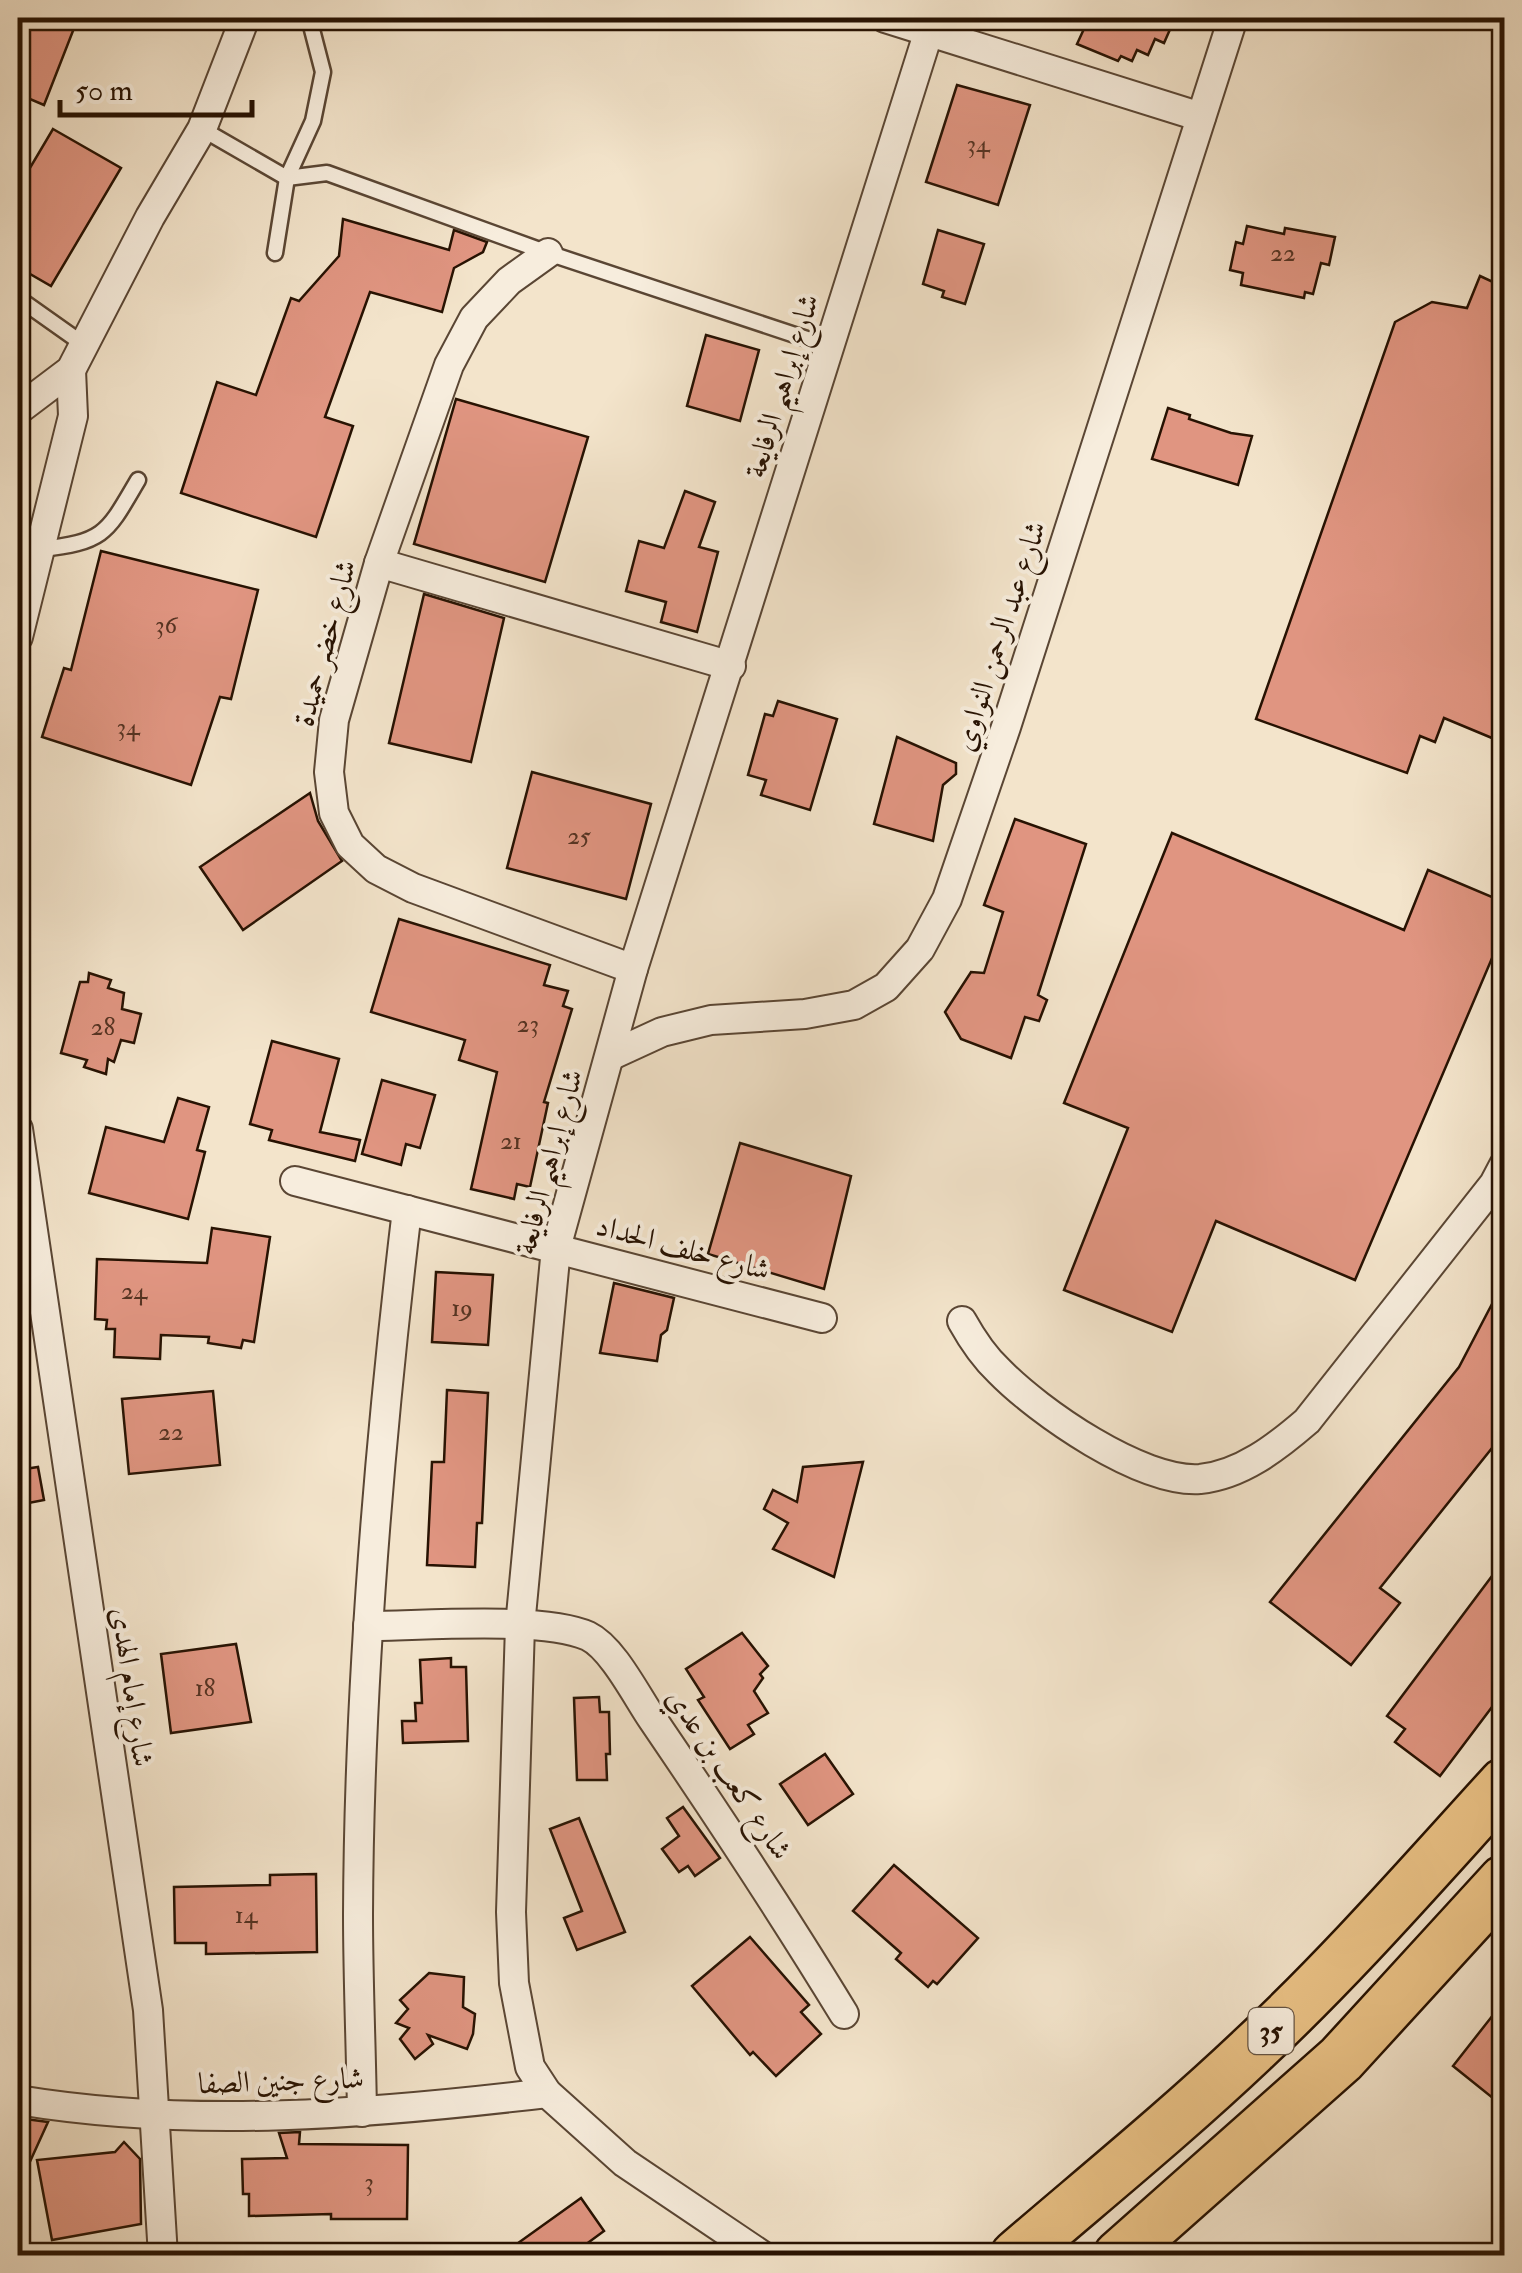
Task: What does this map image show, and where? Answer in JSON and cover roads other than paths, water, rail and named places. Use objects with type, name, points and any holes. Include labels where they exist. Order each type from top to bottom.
[{"type":"highway","name":"35","points":[[1016,2256],[1254,2048],[1349,1953],[1504,1784]]},
{"type":"highway","name":"35","points":[[1119,2256],[1340,2059],[1497,1906]]},
{"type":"street","points":[[18,410],[76,357],[202,128],[245,18]]},
{"type":"street","points":[[885,18],[931,25],[1201,117]]},
{"type":"street","name":"شارع عبد الرحمن النواوي","points":[[612,1055],[662,1032],[711,1020],[804,1014],[854,1005],[886,987],[920,949],[947,899],[1000,744],[1233,18]]},
{"type":"street","name":"شارع إبراهيم الرفايعة","points":[[764,2256],[626,2163],[547,2093],[530,2068],[514,1982],[511,1912],[520,1626],[556,1248],[634,969],[931,25]]},
{"type":"street","name":"شارع خضر حميدة","points":[[548,253],[510,280],[474,318],[449,364],[379,563],[334,720],[329,772],[334,813],[350,845],[376,869],[413,888],[634,969]]},
{"type":"street","points":[[18,637],[74,416],[76,357]]},
{"type":"street","points":[[379,563],[731,666]]},
{"type":"street","name":"شارع إمام الهدى","points":[[18,1129],[148,2010],[163,2256]]},
{"type":"street","points":[[962,1322],[999,1372],[1105,1449],[1146,1470],[1182,1479],[1204,1479],[1240,1468],[1280,1445],[1306,1421],[1494,1184],[1504,1165]]},
{"type":"street","name":"شارع خلف الحداد","points":[[294,1182],[822,1318]]},
{"type":"street","points":[[362,2112],[358,1915],[368,1626],[384,1404],[407,1210]]},
{"type":"street","name":"شارع كعب بن عدي","points":[[368,1626],[520,1626],[576,1632],[594,1639],[605,1649],[751,1864],[844,2014]]},
{"type":"street","name":"شارع جنين الصفا","points":[[18,2100],[156,2115],[218,2117],[362,2112],[547,2093]]},
{"type":"lane","points":[[275,253],[287,178],[313,121],[323,72],[309,18]]},
{"type":"lane","points":[[202,128],[287,178],[328,173],[548,253],[828,346]]},
{"type":"lane","points":[[18,298],[76,357]]},
{"type":"lane","points":[[41,550],[76,546],[110,527],[138,480]]}]
